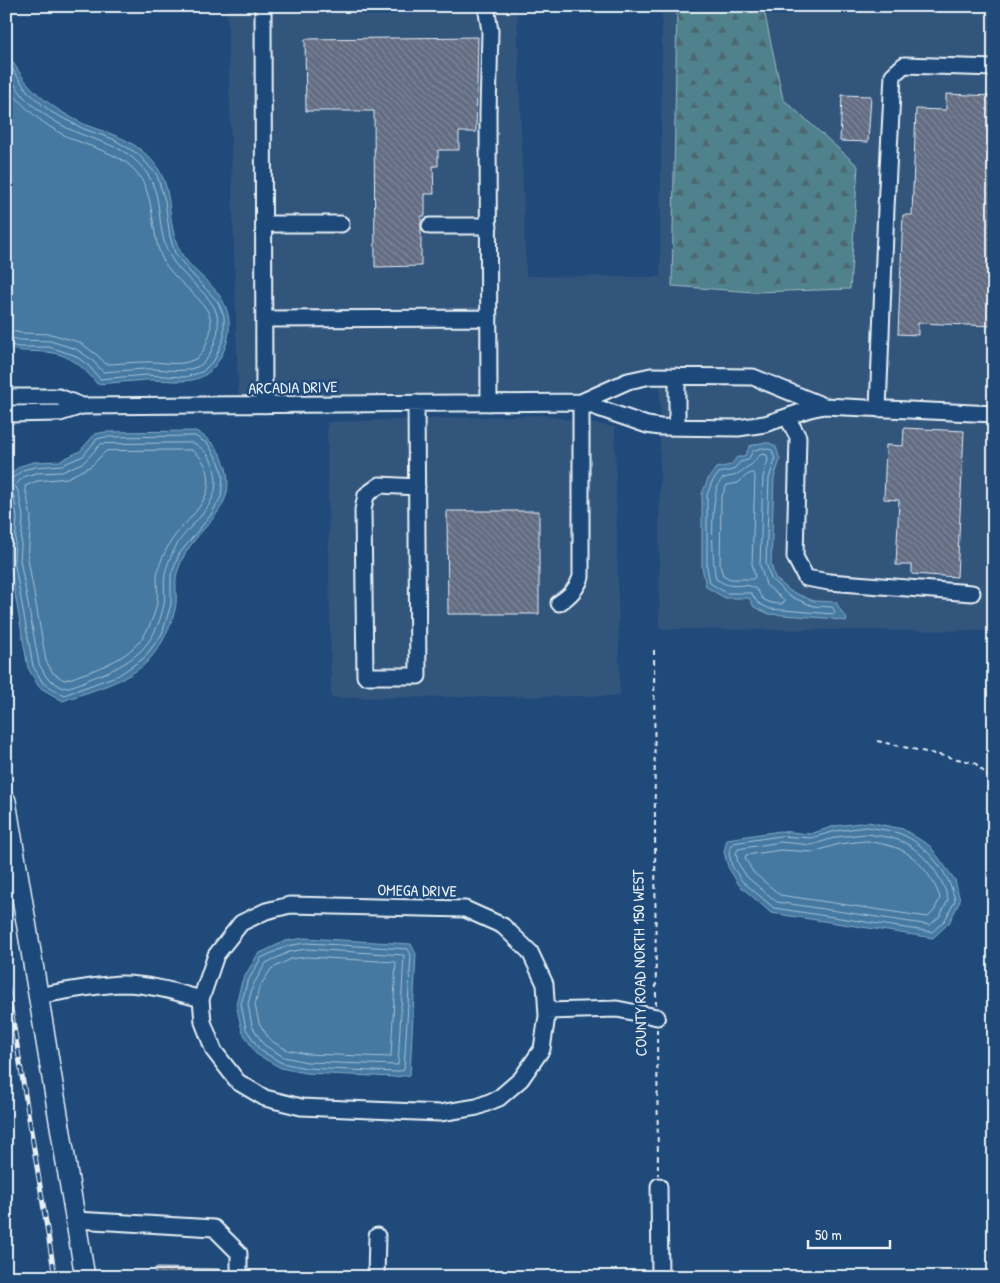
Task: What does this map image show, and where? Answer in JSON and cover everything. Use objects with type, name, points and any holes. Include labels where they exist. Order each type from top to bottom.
[{"type":"main road","points":[[6,801],[85,1277]]},
{"type":"street","points":[[263,6],[264,404]]},
{"type":"street","points":[[486,6],[490,31],[488,113],[489,403]]},
{"type":"street","points":[[878,409],[893,75],[904,66],[994,68]]},
{"type":"street","points":[[264,224],[341,224]]},
{"type":"street","points":[[430,226],[489,226]]},
{"type":"street","points":[[264,319],[489,318]]},
{"type":"street","points":[[581,402],[628,381],[651,376],[753,377],[824,406],[994,414]]},
{"type":"street","points":[[677,376],[677,427]]},
{"type":"street","name":"ARCADIA DRIVE","points":[[6,397],[60,396],[82,406],[581,402]]},
{"type":"street","points":[[581,402],[646,425],[677,427],[738,428],[765,424],[824,406]]},
{"type":"street","points":[[559,603],[570,596],[578,587],[581,577],[581,402]]},
{"type":"street","points":[[416,403],[417,487],[418,676],[365,676],[363,510],[366,495],[380,485],[417,487]]},
{"type":"street","points":[[6,414],[60,413],[82,406]]},
{"type":"street","points":[[787,417],[798,437],[795,557],[806,578],[828,582],[972,593]]},
{"type":"street","name":"OMEGA DRIVE","points":[[290,905],[465,909],[504,926],[530,952],[545,984],[547,1011],[542,1049],[521,1079],[500,1098],[476,1107],[440,1113],[301,1107],[265,1098],[238,1082],[214,1051],[203,1022],[201,999],[216,955],[241,923],[266,911],[290,905]]},
{"type":"street","points":[[38,996],[81,988],[123,984],[165,989],[201,999]]},
{"type":"street","points":[[547,1011],[617,1008],[656,1017]]},
{"type":"street","points":[[659,1186],[660,1277]]},
{"type":"street","points":[[76,1220],[214,1228],[239,1253],[239,1277]]},
{"type":"street","points":[[376,1277],[377,1236]]},
{"type":"path","name":"COUNTY ROAD NORTH 150 WEST","points":[[654,650],[659,1186]]},
{"type":"path","points":[[877,741],[975,763],[994,782]]},
{"type":"shaded area","points":[[227,6],[517,6],[526,276],[660,277],[662,6],[994,6],[994,631],[659,629],[660,367],[575,392],[238,396]]},
{"type":"shaded area","points":[[541,415],[615,427],[620,696],[331,698],[327,422]]},
{"type":"green space","points":[[677,6],[763,6],[783,99],[858,166],[850,289],[754,292],[672,286]]},
{"type":"water","points":[[6,52],[25,81],[45,100],[86,125],[134,145],[153,161],[161,173],[166,185],[174,236],[179,249],[189,263],[219,294],[229,318],[229,330],[225,348],[218,361],[202,377],[183,381],[147,380],[97,384],[75,362],[61,355],[6,348]]},
{"type":"water","points":[[196,431],[207,438],[218,451],[226,468],[228,482],[222,506],[182,559],[176,578],[175,612],[166,634],[148,661],[130,675],[63,701],[39,687],[28,668],[9,560],[12,518],[7,485],[9,475],[20,466],[34,462],[60,461],[80,451],[95,434],[105,432]]},
{"type":"water","points":[[770,443],[776,447],[780,460],[774,478],[771,564],[775,578],[790,591],[814,601],[836,602],[842,613],[846,616],[847,621],[769,614],[754,607],[749,598],[725,598],[706,587],[702,567],[702,494],[708,479],[716,468],[731,465],[737,457],[744,457],[750,446]]},
{"type":"water","points":[[868,822],[903,829],[930,846],[955,880],[960,901],[949,923],[933,938],[771,913],[739,885],[728,867],[724,852],[727,839],[780,831],[810,834],[835,826]]},
{"type":"water","points":[[305,938],[411,944],[416,954],[410,1075],[395,1077],[305,1073],[281,1068],[256,1054],[242,1031],[236,1004],[242,981],[258,954],[285,941]]},
{"type":"building","points":[[478,37],[476,132],[459,132],[459,150],[438,150],[438,166],[433,166],[434,194],[425,194],[425,216],[421,216],[421,266],[375,267],[374,111],[306,111],[305,39]]},
{"type":"building","points":[[946,94],[994,96],[994,326],[918,323],[918,335],[898,334],[903,215],[912,215],[916,109],[946,110]]},
{"type":"building","points":[[842,95],[871,96],[868,142],[840,141]]},
{"type":"building","points":[[904,428],[964,431],[957,577],[912,574],[912,565],[896,565],[899,500],[884,499],[886,445],[903,446]]},
{"type":"building","points":[[447,511],[539,511],[539,614],[448,614]]},
{"type":"building","points":[[155,1268],[219,1269],[219,1277],[155,1277]]},
{"type":"railway","points":[[6,978],[55,1277]]}]
